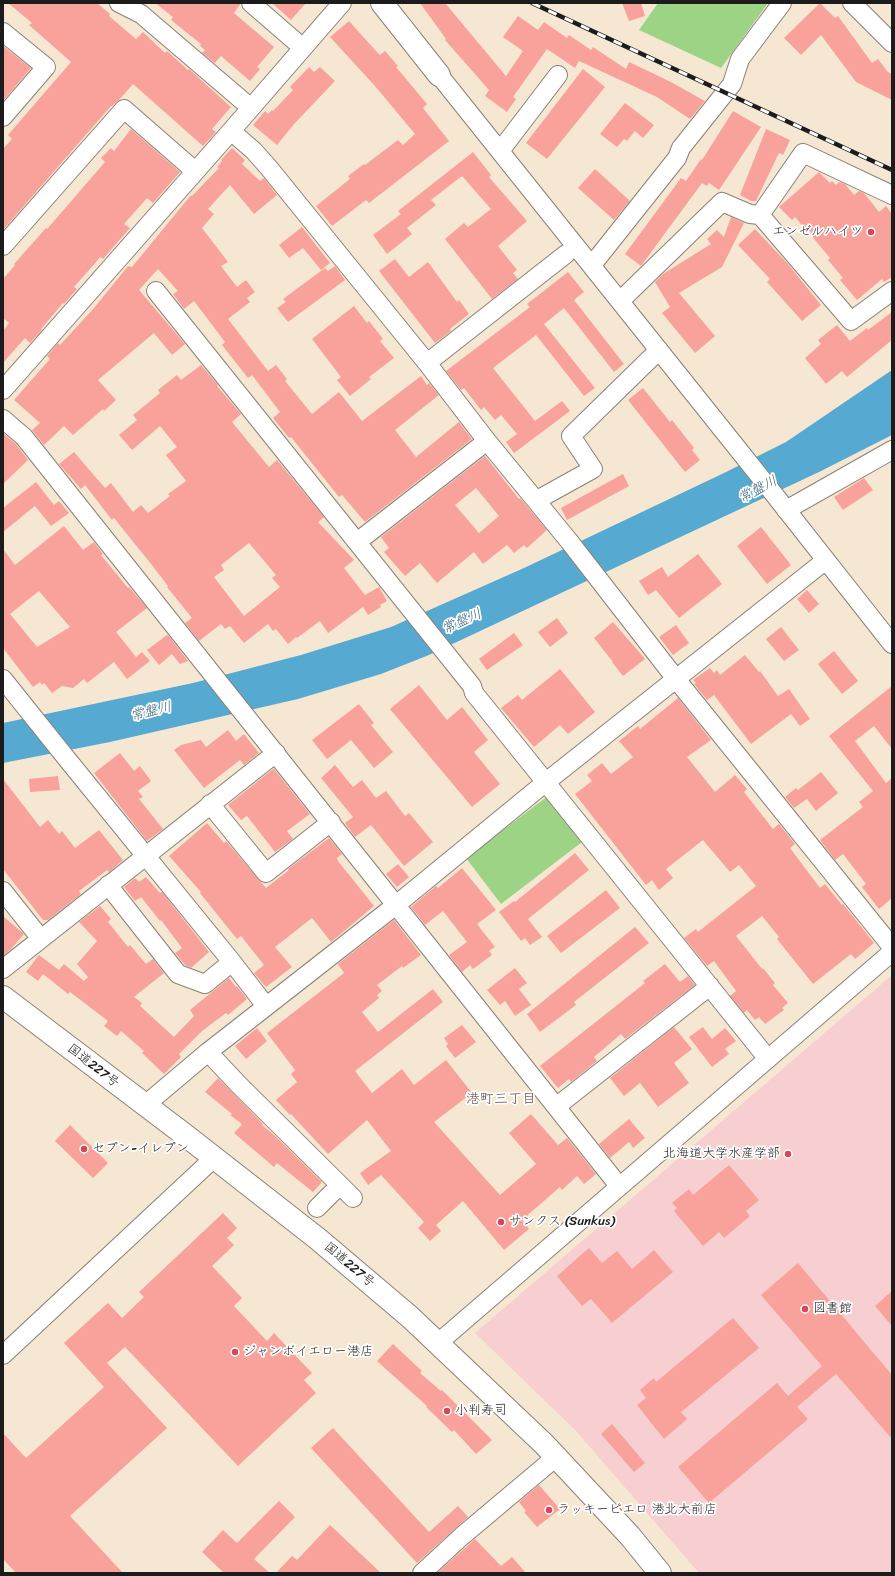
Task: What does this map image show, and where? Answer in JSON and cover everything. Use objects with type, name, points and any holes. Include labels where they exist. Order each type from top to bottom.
[{"type":"main road","points":[[382,3],[439,75]]},
{"type":"main road","name":"国道227号","points":[[3,997],[318,1239],[438,1343],[556,1457],[630,1536],[660,1573]]},
{"type":"street","points":[[119,3],[141,14],[251,108]]},
{"type":"street","points":[[251,3],[303,48]]},
{"type":"street","points":[[3,390],[342,3]]},
{"type":"street","points":[[592,265],[677,158],[681,148],[732,84],[740,59],[782,3]]},
{"type":"street","points":[[852,3],[892,43]]},
{"type":"street","points":[[3,32],[46,67],[3,116]]},
{"type":"street","points":[[439,75],[592,265],[892,644]]},
{"type":"street","points":[[500,151],[558,75]]},
{"type":"street","points":[[3,246],[124,109],[195,171]]},
{"type":"street","points":[[231,131],[254,151],[269,168],[487,441],[569,541],[676,679],[892,947]]},
{"type":"street","points":[[760,215],[803,153],[892,195]]},
{"type":"street","points":[[620,301],[722,202],[750,214],[760,215],[851,322],[892,291]]},
{"type":"street","points":[[427,364],[566,254]]},
{"type":"street","points":[[156,291],[472,686],[474,694],[768,1058]]},
{"type":"street","points":[[536,500],[594,469],[571,436],[659,350]]},
{"type":"street","points":[[3,419],[24,437],[557,1106],[619,1186]]},
{"type":"street","points":[[357,542],[487,441]]},
{"type":"street","points":[[782,504],[892,450]]},
{"type":"street","points":[[144,1106],[208,1052],[396,905],[546,782],[826,560]]},
{"type":"street","points":[[3,679],[266,1006]]},
{"type":"street","points":[[3,969],[276,753]]},
{"type":"street","points":[[210,804],[266,873],[331,822]]},
{"type":"street","points":[[108,885],[178,974],[205,984],[232,962]]},
{"type":"street","points":[[3,891],[41,938]]},
{"type":"street","points":[[438,1343],[892,952]]},
{"type":"street","points":[[557,1106],[710,986]]},
{"type":"street","points":[[208,1052],[239,1085],[353,1198]]},
{"type":"street","points":[[3,1355],[214,1158]]},
{"type":"street","points":[[317,1208],[340,1185]]},
{"type":"street","points":[[422,1573],[462,1536],[556,1457]]},
{"type":"shaded area","name":"北海道大学水産学部","points":[[892,975],[892,1573],[699,1573],[576,1431],[475,1333]]},
{"type":"green space","points":[[658,3],[768,3],[721,68],[639,30]]},
{"type":"green space","points":[[548,796],[582,842],[501,904],[466,858]]},
{"type":"water","name":"常盤川","points":[[892,370],[892,435],[819,472],[429,655],[381,674],[298,699],[110,742],[3,763],[3,723],[193,683],[301,655],[391,627],[524,568],[786,442]]},
{"type":"building","points":[[8,3],[97,3],[110,14],[109,16],[136,39],[143,32],[165,53],[167,51],[188,70],[189,69],[231,107],[212,129],[216,132],[203,146],[133,84],[118,101],[111,106],[3,230],[3,149],[12,139],[8,135],[71,62],[29,25],[32,23]]},
{"type":"building","points":[[155,3],[241,3],[234,13],[274,47],[257,67],[260,69],[250,81],[221,56],[215,63],[202,53],[205,50],[200,46],[201,44],[171,20],[173,17]]},
{"type":"building","points":[[272,3],[306,3],[291,20]]},
{"type":"building","points":[[420,3],[445,3],[506,76],[523,51],[503,37],[518,16],[538,30],[544,22],[567,38],[569,35],[591,50],[593,47],[626,69],[629,62],[669,81],[705,101],[690,119],[657,97],[579,61],[575,68],[547,49],[513,97],[516,99],[507,112],[485,96],[489,90],[445,40],[446,39]]},
{"type":"building","points":[[622,3],[641,3],[645,16],[629,21]]},
{"type":"building","points":[[820,3],[835,18],[838,16],[872,63],[878,59],[888,72],[892,74],[892,100],[856,82],[821,35],[801,55],[784,38]]},
{"type":"building","points":[[349,21],[380,55],[385,51],[398,66],[396,67],[427,104],[423,108],[449,141],[369,203],[366,200],[332,226],[316,206],[350,179],[348,176],[364,164],[365,165],[398,140],[403,145],[415,134],[375,86],[330,37]]},
{"type":"building","points":[[3,46],[31,68],[3,101]]},
{"type":"building","points":[[309,67],[314,72],[320,67],[335,81],[295,123],[277,145],[253,125],[265,111],[268,114],[272,110],[273,111],[293,90],[290,87]]},
{"type":"building","points":[[583,69],[605,87],[547,159],[526,143]]},
{"type":"building","points":[[625,103],[654,125],[643,138],[635,131],[627,141],[624,139],[617,147],[600,134]]},
{"type":"building","points":[[733,111],[761,127],[719,190],[709,183],[707,186],[702,183],[641,266],[625,254],[681,178],[686,181],[701,159],[702,160]]},
{"type":"building","points":[[131,129],[180,172],[153,203],[147,198],[124,224],[130,228],[103,259],[100,257],[74,287],[77,289],[64,304],[63,303],[41,329],[42,330],[30,343],[25,338],[3,363],[3,331],[9,323],[3,318],[3,279],[15,265],[14,264],[46,228],[47,229],[105,162],[101,158],[111,148],[114,151]]},
{"type":"building","points":[[766,129],[790,140],[783,155],[779,153],[756,201],[751,201],[740,195]]},
{"type":"building","points":[[232,148],[245,160],[242,164],[260,181],[264,178],[277,195],[254,214],[230,185],[208,209],[214,214],[202,228],[228,262],[221,266],[237,287],[246,280],[255,292],[247,298],[250,302],[228,319],[268,371],[276,365],[287,379],[285,381],[312,414],[339,392],[362,421],[421,376],[427,385],[429,383],[439,395],[395,430],[416,457],[459,422],[472,439],[365,522],[342,495],[339,497],[291,437],[289,438],[273,418],[280,412],[252,375],[248,378],[222,345],[225,342],[194,301],[184,309],[173,294],[178,291],[158,269],[139,290],[185,344],[172,355],[154,333],[98,380],[116,400],[104,411],[103,409],[73,435],[64,426],[44,445],[32,430],[40,423],[14,400],[50,359],[47,356],[58,343],[60,345],[94,308],[128,266],[132,267],[191,195],[192,196],[219,168],[217,167],[222,161],[221,160]]},
{"type":"building","points":[[473,152],[491,175],[489,177],[527,221],[498,246],[517,270],[513,273],[518,279],[492,299],[445,239],[464,223],[468,227],[491,209],[462,176],[431,200],[436,205],[407,228],[412,234],[387,254],[373,235],[401,214],[398,211]]},
{"type":"building","points":[[595,169],[630,201],[614,220],[578,188]]},
{"type":"building","points":[[819,172],[830,183],[832,181],[836,185],[839,182],[845,184],[854,195],[859,191],[864,193],[879,212],[886,206],[892,214],[892,277],[884,282],[882,279],[857,300],[840,280],[843,278],[828,260],[830,258],[810,234],[811,232],[805,229],[795,217],[792,220],[779,207]]},
{"type":"building","points":[[731,217],[744,223],[722,267],[679,293],[715,336],[695,353],[662,313],[670,307],[655,282],[663,274],[711,244],[707,239],[717,230],[724,237]]},
{"type":"building","points":[[302,227],[330,263],[321,270],[303,248],[289,258],[279,245]]},
{"type":"building","points":[[755,229],[788,264],[821,305],[802,321],[767,282],[770,279],[738,245]]},
{"type":"building","points":[[395,259],[409,277],[428,262],[457,302],[459,300],[469,314],[450,329],[451,331],[435,343],[379,271]]},
{"type":"building","points":[[335,266],[345,280],[288,322],[277,308],[286,302],[283,299],[325,268],[328,271]]},
{"type":"building","points":[[568,272],[584,292],[574,300],[624,364],[614,372],[564,308],[544,324],[595,388],[584,396],[536,335],[493,368],[535,421],[562,401],[570,411],[514,453],[506,442],[517,434],[501,415],[495,420],[484,407],[481,410],[464,388],[461,390],[446,371],[530,307],[527,304]]},
{"type":"building","points":[[354,306],[367,323],[369,321],[383,339],[380,341],[394,358],[369,377],[371,379],[350,396],[337,380],[341,377],[312,339]]},
{"type":"building","points":[[892,312],[892,340],[847,377],[842,371],[826,384],[805,358],[821,344],[818,340],[837,325],[850,341]]},
{"type":"building","points":[[201,365],[241,414],[232,422],[269,467],[277,460],[324,517],[318,522],[354,560],[344,568],[365,595],[379,587],[387,601],[380,605],[381,607],[368,615],[363,607],[328,633],[320,621],[288,644],[276,629],[273,631],[268,624],[244,643],[230,626],[225,629],[221,624],[199,641],[185,623],[192,618],[151,564],[114,518],[112,520],[85,485],[81,489],[59,464],[74,452],[105,488],[111,483],[133,512],[141,505],[148,513],[170,496],[168,494],[186,481],[166,455],[177,447],[160,426],[132,450],[119,435],[137,420],[133,415],[160,393],[158,390],[177,375],[181,380]],"holes":[[[249,543],[276,575],[272,578],[280,587],[244,616],[214,577],[224,570],[221,565]]]},
{"type":"building","points":[[643,388],[670,422],[672,420],[694,448],[692,450],[700,460],[685,472],[628,400]]},
{"type":"building","points":[[3,433],[16,444],[28,460],[3,484]]},
{"type":"building","points":[[485,456],[519,499],[520,498],[547,530],[527,548],[524,545],[514,553],[507,545],[483,564],[474,552],[437,583],[420,563],[405,576],[384,552],[389,548],[381,537]],"holes":[[[476,488],[499,516],[479,533],[455,505]]]},
{"type":"building","points":[[623,474],[629,486],[567,520],[561,508]]},
{"type":"building","points":[[864,478],[873,490],[843,510],[834,497]]},
{"type":"building","points":[[36,482],[54,505],[59,501],[69,513],[51,526],[35,506],[3,532],[3,508]]},
{"type":"building","points":[[64,526],[83,550],[94,542],[103,554],[101,555],[128,588],[129,587],[147,608],[116,632],[136,657],[142,652],[150,661],[127,679],[114,662],[87,683],[84,679],[73,688],[62,686],[52,693],[44,683],[42,685],[40,682],[33,687],[3,648],[3,549],[15,565]],"holes":[[[39,591],[70,627],[37,647],[10,614]]]},
{"type":"building","points":[[761,527],[791,565],[767,584],[737,546]]},
{"type":"building","points":[[698,554],[722,584],[679,618],[656,590],[648,595],[639,581],[662,567],[668,577]]},
{"type":"building","points":[[807,590],[819,604],[809,613],[797,599]]},
{"type":"building","points":[[557,618],[568,633],[550,647],[538,632]]},
{"type":"building","points":[[613,622],[645,659],[623,676],[594,638]]},
{"type":"building","points":[[676,625],[689,643],[673,655],[659,637]]},
{"type":"building","points":[[781,627],[799,650],[784,661],[766,639]]},
{"type":"building","points":[[514,633],[523,645],[487,670],[479,659]]},
{"type":"building","points":[[167,635],[188,661],[180,664],[172,654],[159,665],[147,650]]},
{"type":"building","points":[[834,651],[858,681],[842,694],[818,664]]},
{"type":"building","points":[[745,655],[759,672],[760,671],[778,696],[789,689],[810,719],[800,726],[791,714],[751,744],[714,695],[707,700],[694,684],[696,683],[693,680],[710,668],[714,673],[717,670],[720,675]]},
{"type":"building","points":[[560,669],[595,712],[568,734],[560,725],[534,747],[501,708],[518,695],[522,700]]},
{"type":"building","points":[[419,685],[447,720],[462,707],[488,740],[474,752],[500,784],[472,807],[390,709]]},
{"type":"building","points":[[892,686],[892,749],[874,726],[855,741],[886,783],[892,778],[892,898],[879,909],[862,887],[866,884],[843,854],[835,860],[820,840],[863,807],[859,802],[873,791],[829,736]]},
{"type":"building","points":[[678,698],[711,740],[687,757],[715,792],[735,775],[747,789],[744,792],[773,829],[779,824],[795,844],[790,848],[820,888],[825,884],[874,943],[855,959],[851,954],[813,984],[777,939],[779,937],[762,916],[736,936],[775,983],[773,985],[788,1003],[782,1008],[784,1010],[765,1024],[759,1017],[755,1020],[747,1010],[744,1013],[730,996],[736,991],[714,961],[707,966],[684,938],[696,929],[698,932],[756,886],[739,865],[730,872],[703,840],[666,869],[673,878],[659,890],[652,880],[646,885],[575,794],[592,781],[587,775],[602,763],[611,774],[633,757],[619,741],[638,726],[640,729]]},
{"type":"building","points":[[359,704],[374,723],[371,725],[393,752],[374,768],[351,740],[327,759],[312,740]]},
{"type":"building","points":[[228,730],[236,741],[244,734],[259,753],[244,765],[240,760],[204,788],[174,750],[181,745],[201,740],[206,747]]},
{"type":"building","points":[[120,753],[134,771],[140,766],[151,781],[138,791],[143,797],[139,799],[163,829],[147,841],[94,773]]},
{"type":"building","points":[[335,765],[353,787],[362,780],[376,798],[386,791],[405,816],[409,813],[433,842],[404,866],[371,825],[355,837],[345,823],[353,817],[321,778]]},
{"type":"building","points":[[273,769],[310,814],[287,831],[293,839],[275,852],[247,816],[241,820],[228,805]]},
{"type":"building","points":[[821,772],[838,793],[816,811],[807,799],[794,808],[785,797],[796,788],[798,790]]},
{"type":"building","points":[[58,776],[60,790],[30,792],[29,779]]},
{"type":"building","points":[[3,779],[40,827],[48,820],[59,834],[62,831],[75,848],[99,830],[123,860],[109,872],[107,870],[79,891],[81,894],[48,920],[43,920],[3,869]]},
{"type":"building","points":[[207,823],[224,843],[226,841],[266,888],[289,870],[288,869],[329,838],[342,854],[337,858],[338,861],[374,906],[331,942],[312,918],[275,947],[292,967],[266,987],[254,973],[264,965],[241,936],[237,939],[200,893],[201,892],[169,856]]},
{"type":"building","points":[[575,853],[589,870],[528,919],[542,937],[530,945],[525,938],[521,941],[499,912],[514,901],[515,902]]},
{"type":"building","points":[[398,864],[409,877],[397,887],[386,874]]},
{"type":"building","points":[[462,868],[496,910],[477,924],[495,947],[489,951],[492,955],[473,969],[470,965],[462,972],[449,955],[467,942],[443,911],[425,925],[411,907],[436,886],[438,888]]},
{"type":"building","points":[[146,877],[160,893],[162,892],[209,952],[191,968],[185,965],[175,953],[182,948],[161,920],[160,921],[141,897],[135,901],[124,887],[135,878],[139,882]]},
{"type":"building","points":[[606,890],[620,908],[561,953],[547,936]]},
{"type":"building","points":[[100,906],[111,919],[108,922],[128,947],[130,945],[146,964],[153,959],[164,973],[134,997],[142,1003],[140,1006],[174,1037],[194,1016],[190,1010],[229,978],[247,999],[228,1015],[226,1013],[202,1031],[179,1054],[181,1057],[164,1074],[142,1053],[144,1051],[121,1031],[117,1036],[104,1026],[108,1021],[70,992],[68,994],[43,974],[38,981],[26,972],[39,955],[59,970],[64,964],[84,981],[88,977],[77,964],[97,941],[79,922]]},
{"type":"building","points":[[3,916],[24,934],[3,956]]},
{"type":"building","points":[[394,920],[421,955],[403,968],[402,966],[377,985],[382,991],[377,995],[379,998],[362,1012],[378,1032],[433,989],[443,1002],[355,1071],[372,1093],[402,1069],[414,1085],[446,1060],[472,1093],[434,1122],[500,1195],[536,1164],[509,1133],[531,1114],[558,1145],[567,1138],[596,1174],[584,1184],[577,1176],[562,1190],[560,1187],[522,1220],[529,1229],[504,1250],[463,1201],[436,1225],[441,1231],[430,1241],[418,1228],[424,1222],[381,1175],[368,1185],[360,1173],[391,1151],[367,1120],[328,1154],[276,1100],[297,1082],[291,1074],[295,1070],[267,1033],[344,973],[338,964]]},
{"type":"building","points":[[635,927],[649,943],[574,1002],[576,1005],[540,1032],[527,1014]]},
{"type":"building","points":[[665,964],[680,982],[688,976],[695,985],[625,1039],[621,1034],[594,1057],[597,1061],[571,1082],[569,1079],[558,1088],[540,1066],[645,983],[643,981]]},
{"type":"building","points":[[515,968],[527,983],[519,989],[531,1005],[515,1016],[505,1001],[500,1005],[487,990]]},
{"type":"building","points":[[462,1025],[476,1042],[455,1058],[446,1046],[448,1044],[444,1038]]},
{"type":"building","points":[[674,1027],[692,1049],[674,1063],[689,1083],[658,1107],[640,1083],[624,1096],[610,1078]]},
{"type":"building","points":[[703,1027],[712,1039],[725,1028],[736,1041],[725,1049],[729,1054],[712,1067],[689,1037]]},
{"type":"building","points":[[257,1028],[267,1041],[246,1059],[235,1046]]},
{"type":"building","points":[[218,1078],[263,1124],[262,1125],[322,1182],[313,1192],[277,1163],[274,1167],[234,1133],[242,1124],[205,1092]]},
{"type":"building","points":[[629,1119],[645,1138],[633,1148],[629,1142],[610,1158],[599,1144]]},
{"type":"building","points":[[70,1125],[108,1163],[93,1178],[55,1141]]},
{"type":"building","points":[[729,1165],[759,1200],[746,1211],[750,1216],[724,1238],[719,1232],[703,1246],[674,1211],[677,1208],[672,1203],[689,1189],[693,1195]]},
{"type":"building","points":[[223,1213],[237,1228],[227,1238],[234,1245],[212,1266],[242,1298],[234,1306],[267,1341],[274,1333],[312,1373],[304,1380],[316,1393],[238,1466],[125,1347],[107,1363],[167,1428],[70,1516],[123,1573],[16,1573],[3,1559],[3,1433],[26,1458],[104,1387],[64,1343],[108,1303],[122,1318],[144,1297],[139,1292]]},
{"type":"building","points":[[589,1248],[602,1263],[617,1251],[632,1269],[654,1250],[673,1272],[612,1323],[591,1299],[582,1306],[557,1276]]},
{"type":"building","points":[[798,1263],[892,1375],[892,1439],[836,1374],[797,1407],[808,1419],[709,1503],[678,1467],[777,1383],[788,1396],[822,1366],[761,1295]]},
{"type":"building","points":[[892,1291],[892,1326],[875,1306]]},
{"type":"building","points":[[733,1318],[759,1348],[681,1412],[687,1419],[664,1439],[637,1405],[646,1398],[640,1390],[654,1378],[656,1382]]},
{"type":"building","points":[[393,1344],[422,1371],[420,1373],[441,1391],[442,1390],[492,1440],[476,1454],[454,1430],[452,1432],[426,1407],[427,1406],[377,1361]]},
{"type":"building","points":[[612,1424],[645,1463],[634,1472],[601,1434]]},
{"type":"building","points":[[333,1428],[429,1532],[458,1506],[468,1517],[417,1563],[311,1448]]},
{"type":"building","points":[[539,1485],[560,1509],[537,1527],[524,1512],[526,1511],[519,1502]]},
{"type":"building","points":[[279,1501],[295,1517],[254,1559],[270,1573],[224,1573],[202,1552],[223,1530],[237,1543]]},
{"type":"building","points":[[330,1525],[381,1573],[276,1573],[292,1556],[297,1560]]},
{"type":"building","points":[[475,1539],[501,1566],[512,1557],[526,1573],[437,1573]]},
{"type":"railway","points":[[532,3],[892,170]]},
{"type":"place","name":"エンゼルハイツ","points":[[871,232]]},
{"type":"place","name":"セブン-イレブン","points":[[84,1149]]},
{"type":"place","name":"北海道大学水産学部","points":[[788,1154]]},
{"type":"place","name":"サンクス (Sunkus)","points":[[501,1222]]},
{"type":"place","name":"図書館","points":[[805,1309]]},
{"type":"place","name":"ジャンボイエロー港店","points":[[235,1352]]},
{"type":"place","name":"小判寿司","points":[[447,1411]]},
{"type":"place","name":"ラッキーピエロ 港北大前店","points":[[549,1510]]},
{"type":"district","name":"港町三丁目","points":[[501,1099]]}]
